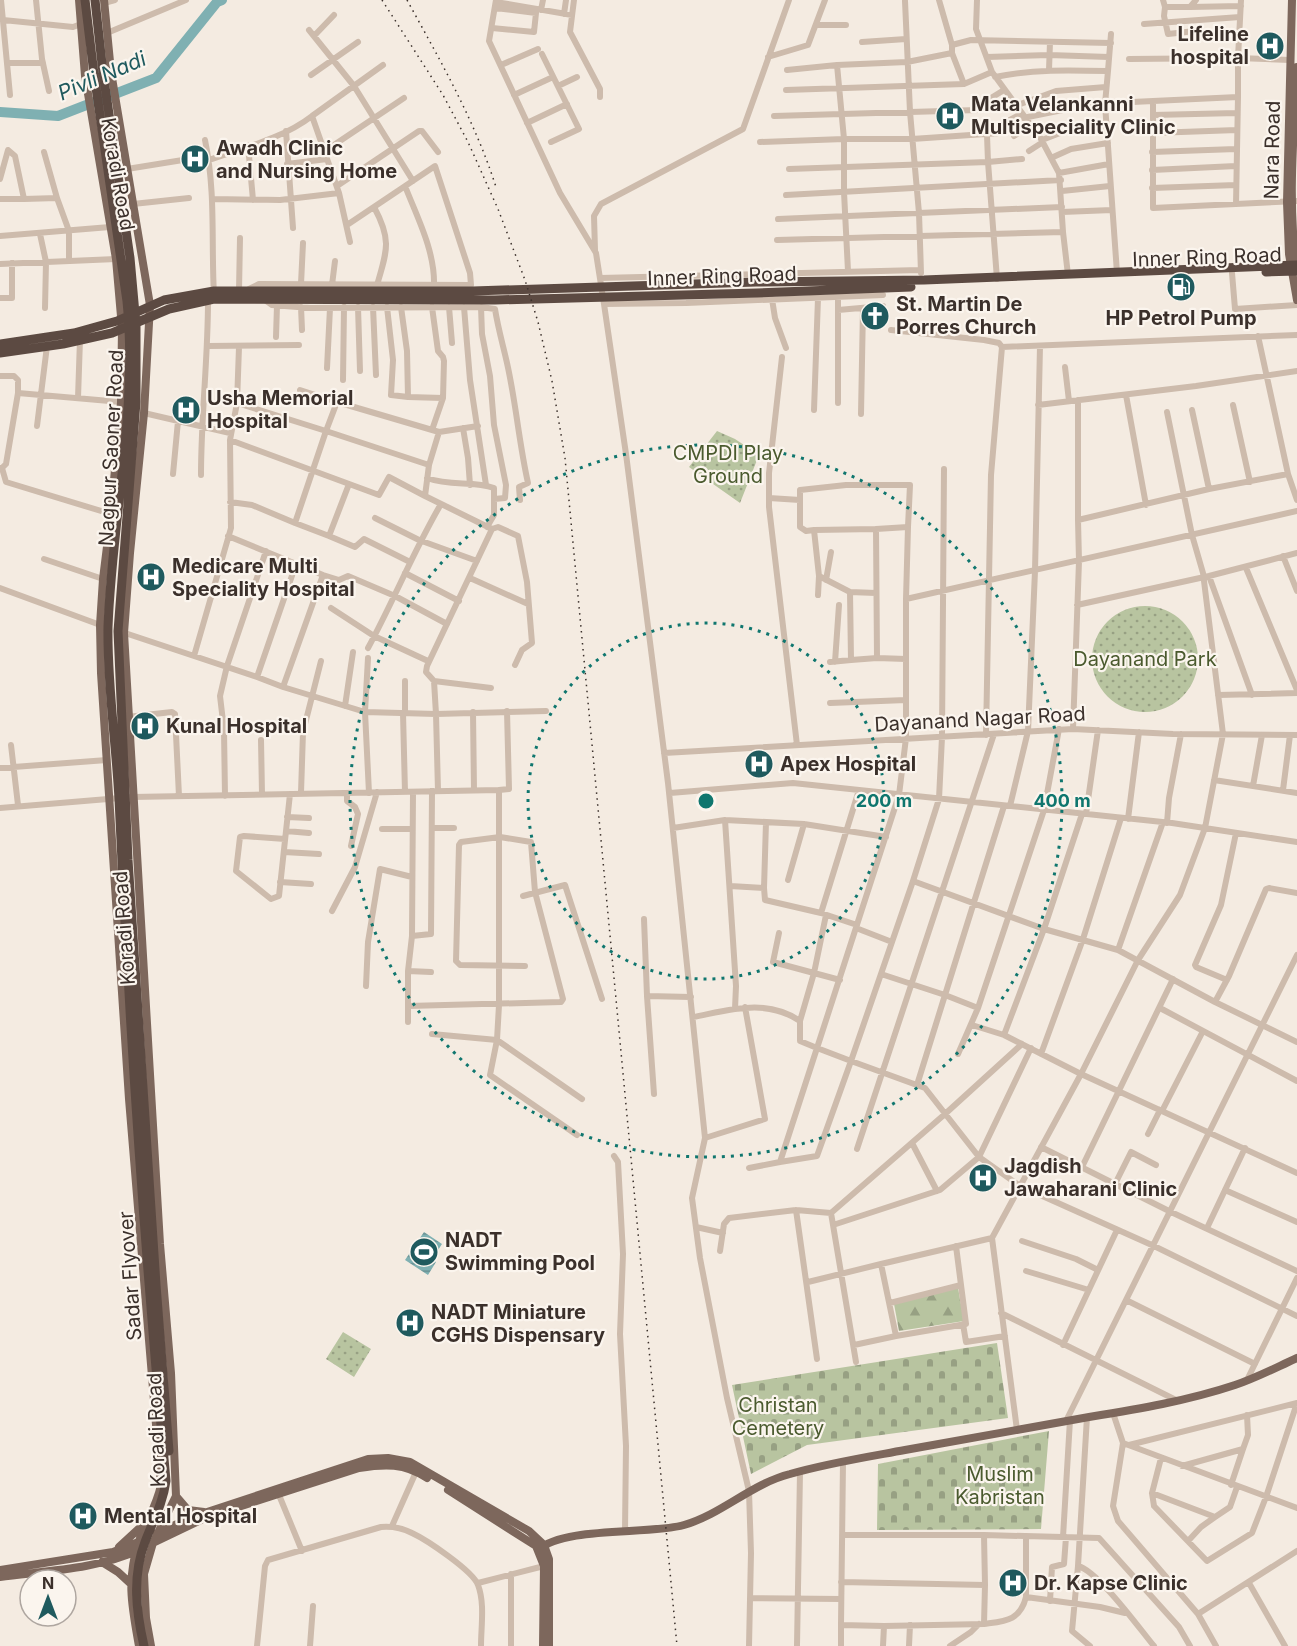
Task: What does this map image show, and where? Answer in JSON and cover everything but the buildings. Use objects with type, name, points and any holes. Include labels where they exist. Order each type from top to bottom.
[{"type":"highway","name":"Nagpur Saoner Road","points":[[85,0],[126,292],[130,338],[128,409],[108,628],[122,798],[121,875],[127,899]]},
{"type":"highway","name":"Nagpur Saoner Road","points":[[101,1],[103,73],[130,258],[136,325],[136,402],[118,631],[127,899]]},
{"type":"highway","name":"Inner Ring Road","points":[[122,323],[150,317],[212,297],[243,291],[347,299],[473,291],[756,282],[997,279],[1295,268]]},
{"type":"highway","name":"Inner Ring Road","points":[[122,323],[150,305],[164,300],[212,297],[495,300],[884,291],[1295,268]]},
{"type":"highway","points":[[0,352],[47,346],[112,333],[122,323]]},
{"type":"highway","points":[[0,344],[122,323]]},
{"type":"highway","name":"Sadar Flyover","points":[[127,899],[153,1348],[166,1481],[164,1497],[144,1543],[135,1590],[147,1646]]},
{"type":"main road","name":"Koradi Road","points":[[78,0],[85,76],[116,259],[122,323],[121,402],[100,625],[107,760],[122,798],[111,838],[127,899],[157,1196],[171,1380],[176,1496],[153,1543]]},
{"type":"main road","name":"Nara Road","points":[[1292,0],[1294,34],[1290,60],[1292,201],[1297,300]]},
{"type":"main road","name":"Koradi Road","points":[[101,1],[122,143],[150,305],[150,317]]},
{"type":"main road","name":"Nara Road","points":[[1292,201],[1297,67]]},
{"type":"main road","points":[[98,149],[122,143]]},
{"type":"main road","points":[[120,300],[147,292]]},
{"type":"main road","points":[[122,798],[127,717],[124,633],[144,416],[150,317]]},
{"type":"main road","points":[[119,422],[144,416]]},
{"type":"main road","name":"Koradi Road","points":[[127,899],[116,916],[136,1197],[161,1485],[136,1551]]},
{"type":"main road","points":[[136,1197],[157,1196]]},
{"type":"main road","points":[[541,1548],[553,1541],[682,1526],[705,1517],[765,1482],[843,1462],[1204,1395],[1247,1380],[1297,1358]]},
{"type":"main road","points":[[377,1458],[384,1464],[401,1466],[416,1472],[541,1548],[544,1566],[543,1646]]},
{"type":"main road","points":[[0,1570],[113,1552],[205,1512],[359,1468],[377,1458],[388,1458],[410,1462],[529,1531],[549,1560],[549,1646]]},
{"type":"main road","points":[[0,1577],[121,1558],[207,1517],[277,1492]]},
{"type":"main road","points":[[176,1496],[188,1510],[205,1512]]},
{"type":"main road","points":[[113,1552],[148,1520]]},
{"type":"main road","points":[[147,1646],[144,1574],[153,1543]]},
{"type":"main road","points":[[136,1551],[130,1583],[139,1646]]},
{"type":"main road","points":[[102,1562],[130,1583]]},
{"type":"street","points":[[0,0],[4,60],[10,95]]},
{"type":"street","points":[[36,0],[43,63],[49,91]]},
{"type":"street","points":[[101,1],[115,0]]},
{"type":"street","points":[[107,33],[186,0]]},
{"type":"street","points":[[541,10],[543,0]]},
{"type":"street","points":[[564,14],[566,0]]},
{"type":"street","points":[[574,0],[570,32],[600,89],[600,97]]},
{"type":"street","points":[[750,1646],[749,1491],[728,1398],[692,1198],[705,1138],[693,1017],[670,793],[626,454],[596,254],[594,216],[602,204],[743,129],[789,0]]},
{"type":"street","points":[[768,57],[808,45],[825,0]]},
{"type":"street","points":[[939,0],[952,45],[952,53],[964,84]]},
{"type":"street","points":[[977,0],[976,29],[993,75],[1042,141],[1060,176],[1068,275]]},
{"type":"street","points":[[1190,6],[1196,0]]},
{"type":"street","points":[[905,1],[910,112],[921,238],[920,270],[924,280]]},
{"type":"street","points":[[498,3],[572,15]]},
{"type":"street","points":[[498,3],[489,41],[560,193],[596,254]]},
{"type":"street","points":[[492,28],[534,32],[536,13],[498,3]]},
{"type":"street","points":[[1195,31],[1168,34],[1164,3],[1180,3],[1190,6],[1241,3],[1236,204]]},
{"type":"street","points":[[334,15],[312,33],[354,86],[413,181]]},
{"type":"street","points":[[1144,24],[1240,17]]},
{"type":"street","points":[[3,20],[73,27],[81,24]]},
{"type":"street","points":[[816,25],[846,25]]},
{"type":"street","points":[[1111,34],[1105,104],[1117,273]]},
{"type":"street","points":[[862,42],[906,39]]},
{"type":"street","points":[[952,45],[971,40],[1111,43]]},
{"type":"street","points":[[311,75],[358,42]]},
{"type":"street","points":[[1049,70],[1050,42]]},
{"type":"street","points":[[501,65],[540,52],[579,129],[551,142]]},
{"type":"street","points":[[787,70],[907,62],[952,53]]},
{"type":"street","points":[[987,57],[1049,55],[1109,57]]},
{"type":"street","points":[[1129,59],[1290,60]]},
{"type":"street","points":[[4,60],[43,63]]},
{"type":"street","points":[[209,160],[303,123],[383,65]]},
{"type":"street","points":[[837,65],[844,139],[848,271]]},
{"type":"street","points":[[786,90],[964,84],[993,75],[1021,71],[1108,71]]},
{"type":"street","points":[[514,95],[553,77]]},
{"type":"street","points":[[558,86],[578,77]]},
{"type":"street","points":[[1016,106],[1056,92],[1107,87]]},
{"type":"street","points":[[991,98],[1004,90]]},
{"type":"street","points":[[1008,121],[1022,116],[1071,110],[1092,104],[1238,97]]},
{"type":"street","points":[[325,151],[404,98]]},
{"type":"street","points":[[1153,101],[1152,205],[1157,208],[1292,201]]},
{"type":"street","points":[[527,123],[567,104]]},
{"type":"street","points":[[774,116],[978,110]]},
{"type":"street","points":[[1154,115],[1237,113]]},
{"type":"street","points":[[312,116],[338,190],[350,242]]},
{"type":"street","points":[[1029,151],[1042,141],[1073,128],[1107,125]]},
{"type":"street","points":[[1014,136],[1030,126]]},
{"type":"street","points":[[1153,133],[1237,130]]},
{"type":"street","points":[[286,131],[293,228]]},
{"type":"street","points":[[213,199],[291,199],[338,190],[393,147],[418,131],[422,131],[438,152]]},
{"type":"street","points":[[760,142],[912,139],[1000,133]]},
{"type":"street","points":[[987,135],[988,185],[997,279]]},
{"type":"street","points":[[201,475],[201,426],[212,297],[213,199],[205,140]]},
{"type":"street","points":[[1052,158],[1071,149],[1108,143]]},
{"type":"street","points":[[248,146],[253,200]]},
{"type":"street","points":[[1152,152],[1236,148]]},
{"type":"street","points":[[0,179],[8,150],[15,156],[24,199]]},
{"type":"street","points":[[44,152],[69,231],[69,261]]},
{"type":"street","points":[[127,169],[189,159]]},
{"type":"street","points":[[287,164],[327,159]]},
{"type":"street","points":[[789,169],[1023,159]]},
{"type":"street","points":[[786,195],[988,185],[1060,176],[1109,164]]},
{"type":"street","points":[[240,238],[243,291],[259,284],[471,285],[470,273],[435,165],[347,225]]},
{"type":"street","points":[[1152,170],[1236,166]]},
{"type":"street","points":[[1152,189],[1236,185]]},
{"type":"street","points":[[405,186],[427,243],[434,273],[434,285]]},
{"type":"street","points":[[1062,191],[1110,186]]},
{"type":"street","points":[[0,200],[57,198]]},
{"type":"street","points":[[133,204],[189,198]]},
{"type":"street","points":[[374,207],[384,224],[388,241],[377,285]]},
{"type":"street","points":[[778,219],[991,210],[1112,210]]},
{"type":"street","points":[[0,236],[110,227]]},
{"type":"street","points":[[777,240],[921,238],[1064,232]]},
{"type":"street","points":[[40,234],[46,262],[45,308]]},
{"type":"street","points":[[301,284],[303,243]]},
{"type":"street","points":[[0,264],[116,259]]},
{"type":"street","points":[[333,285],[335,261]]},
{"type":"street","points":[[0,298],[12,298],[12,263]]},
{"type":"street","points":[[600,278],[920,270]]},
{"type":"street","points":[[1232,273],[1235,309],[1297,305]]},
{"type":"street","points":[[604,304],[818,298],[884,291],[883,308],[838,310]]},
{"type":"street","points":[[838,297],[838,403]]},
{"type":"street","points":[[814,410],[818,298]]},
{"type":"street","points":[[265,299],[272,305],[330,308],[347,299]]},
{"type":"street","points":[[347,299],[358,307],[495,309],[528,483],[519,488],[520,500]]},
{"type":"street","points":[[343,380],[347,299]]},
{"type":"street","points":[[772,299],[775,318],[786,348]]},
{"type":"street","points":[[276,337],[277,305]]},
{"type":"street","points":[[301,307],[302,330]]},
{"type":"street","points":[[358,307],[360,371]]},
{"type":"street","points":[[373,307],[376,375]]},
{"type":"street","points":[[387,307],[393,360],[391,395],[443,398]]},
{"type":"street","points":[[402,307],[407,351],[408,397]]},
{"type":"street","points":[[425,496],[443,398],[444,361],[438,351],[432,307]]},
{"type":"street","points":[[449,307],[452,343]]},
{"type":"street","points":[[464,307],[470,380],[486,485]]},
{"type":"street","points":[[481,307],[482,334],[490,376],[494,425],[506,485],[505,498],[494,499]]},
{"type":"street","points":[[327,368],[330,308]]},
{"type":"street","points":[[861,414],[863,308]]},
{"type":"street","points":[[891,330],[984,340],[999,343],[1002,347],[1297,335]]},
{"type":"street","points":[[1258,336],[1288,474],[1297,500]]},
{"type":"street","points":[[78,398],[81,339]]},
{"type":"street","points":[[208,346],[299,345]]},
{"type":"street","points":[[37,426],[47,346]]},
{"type":"street","points":[[917,1085],[1007,806],[1028,731],[1035,571],[1040,346]]},
{"type":"street","points":[[194,656],[231,528],[230,437],[237,403],[239,347]]},
{"type":"street","points":[[986,735],[991,474],[1002,347]]},
{"type":"street","points":[[782,357],[769,472],[769,498],[797,745]]},
{"type":"street","points":[[1065,367],[1069,401]]},
{"type":"street","points":[[1038,405],[1297,371]]},
{"type":"street","points":[[0,376],[16,377],[18,393],[6,464],[1,468],[6,482],[111,514]]},
{"type":"street","points":[[300,390],[436,431],[478,426]]},
{"type":"street","points":[[18,393],[121,402]]},
{"type":"street","points":[[1126,395],[1146,504]]},
{"type":"street","points":[[1073,729],[1079,561],[1078,400]]},
{"type":"street","points":[[295,523],[337,402]]},
{"type":"street","points":[[237,403],[429,465]]},
{"type":"street","points":[[1233,405],[1250,482]]},
{"type":"street","points":[[1192,410],[1209,489]]},
{"type":"street","points":[[1167,412],[1192,536],[1252,695]]},
{"type":"street","points":[[144,416],[201,426],[379,495],[389,477],[489,528],[498,527],[518,536],[532,643],[522,651],[515,665]]},
{"type":"street","points":[[172,474],[178,421]]},
{"type":"street","points":[[463,428],[471,485]]},
{"type":"street","points":[[749,1168],[817,1156],[913,881],[939,799],[942,737],[944,469]]},
{"type":"street","points":[[1078,520],[1209,489],[1288,474]]},
{"type":"street","points":[[412,936],[431,934],[436,714],[434,681],[426,672],[428,661],[470,578],[494,515],[494,488],[486,485],[442,484],[427,478]]},
{"type":"street","points":[[329,536],[349,484]]},
{"type":"street","points":[[780,1162],[899,795],[906,739],[906,599],[910,485],[846,485],[802,489],[795,500],[800,527],[806,531],[908,527]]},
{"type":"street","points":[[769,498],[795,500]]},
{"type":"street","points":[[230,502],[252,505],[355,547],[364,539],[410,561]]},
{"type":"street","points":[[368,648],[395,596],[419,540],[441,504]]},
{"type":"street","points":[[906,599],[1297,511]]},
{"type":"street","points":[[375,518],[419,540],[477,561]]},
{"type":"street","points":[[876,529],[877,658]]},
{"type":"street","points":[[814,530],[819,576],[818,595]]},
{"type":"street","points":[[228,536],[323,575],[339,580],[348,576],[395,596],[447,624]]},
{"type":"street","points":[[225,796],[224,730],[220,696],[227,666],[266,551]]},
{"type":"street","points":[[826,580],[831,552]]},
{"type":"street","points":[[1077,605],[1246,568],[1297,553]]},
{"type":"street","points":[[1283,556],[1297,591]]},
{"type":"street","points":[[44,559],[103,579]]},
{"type":"street","points":[[257,677],[296,564]]},
{"type":"street","points":[[1218,695],[1297,691],[1246,568]]},
{"type":"street","points":[[405,573],[459,601]]},
{"type":"street","points":[[284,687],[323,575]]},
{"type":"street","points":[[819,576],[850,591],[876,594]]},
{"type":"street","points":[[1017,1430],[992,1238],[1081,1074],[1138,960],[1180,894],[1205,828],[1223,734],[1206,577]]},
{"type":"street","points":[[470,578],[528,604]]},
{"type":"street","points":[[0,588],[100,625],[365,712],[436,714],[546,711]]},
{"type":"street","points":[[850,591],[851,660]]},
{"type":"street","points":[[839,605],[833,662],[877,658],[906,659]]},
{"type":"street","points":[[331,608],[374,636],[428,661]]},
{"type":"street","points":[[345,706],[353,652]]},
{"type":"street","points":[[368,658],[365,712],[369,792]]},
{"type":"street","points":[[301,793],[302,741],[321,661]]},
{"type":"street","points":[[405,681],[405,792]]},
{"type":"street","points":[[434,681],[491,688]]},
{"type":"street","points":[[830,704],[906,700]]},
{"type":"street","points":[[0,808],[122,798],[509,789],[507,711]]},
{"type":"street","points":[[127,717],[172,712],[175,714],[179,796]]},
{"type":"street","points":[[473,712],[474,790]]},
{"type":"street","points":[[958,1053],[972,1025],[1044,810],[1059,729]]},
{"type":"street","name":"Dayanand Nagar Road","points":[[664,753],[1059,729],[1181,734],[1293,735]]},
{"type":"street","points":[[1004,1035],[1084,814],[1098,730]]},
{"type":"street","points":[[1041,1054],[1124,818],[1139,732]]},
{"type":"street","points":[[857,1149],[994,734]]},
{"type":"street","points":[[1118,950],[1165,823],[1181,734]]},
{"type":"street","points":[[1253,786],[1262,735]]},
{"type":"street","points":[[1283,790],[1293,735]]},
{"type":"street","points":[[261,740],[262,794]]},
{"type":"street","points":[[11,745],[18,805]]},
{"type":"street","points":[[0,768],[107,760]]},
{"type":"street","points":[[1214,780],[1297,792]]},
{"type":"street","points":[[670,793],[793,783],[1124,818],[1297,842]]},
{"type":"street","points":[[499,790],[499,1005],[497,1040],[490,1075],[577,1135]]},
{"type":"street","points":[[859,790],[824,914],[814,973],[800,1021],[800,1041],[925,1088],[979,1157],[1020,1186],[1154,1246],[1297,1316]]},
{"type":"street","points":[[332,911],[355,867],[377,792]]},
{"type":"street","points":[[408,1022],[408,971],[412,936],[413,792]]},
{"type":"street","points":[[347,793],[347,801],[355,807],[358,814],[351,846]]},
{"type":"street","points":[[285,839],[241,836],[236,867],[238,874],[271,898],[279,896],[290,794]]},
{"type":"street","points":[[287,818],[309,818]]},
{"type":"street","points":[[673,828],[724,820],[804,824],[886,837]]},
{"type":"street","points":[[724,820],[736,986],[735,1009]]},
{"type":"street","points":[[766,822],[765,900],[824,914],[892,942]]},
{"type":"street","points":[[788,880],[804,824]]},
{"type":"street","points":[[432,828],[454,828]]},
{"type":"street","points":[[382,829],[412,829]]},
{"type":"street","points":[[286,831],[309,833]]},
{"type":"street","points":[[1227,980],[1195,965],[1221,905],[1236,833]]},
{"type":"street","points":[[408,1006],[499,1005],[561,1002],[563,999],[535,892],[531,842],[500,837],[459,843],[456,916],[458,963],[525,966]]},
{"type":"street","points":[[284,852],[319,854]]},
{"type":"street","points":[[366,986],[368,942],[377,875],[380,869],[412,877]]},
{"type":"street","points":[[913,881],[1044,929],[1118,950],[1215,1002],[1297,1042]]},
{"type":"street","points":[[280,882],[312,884]]},
{"type":"street","points":[[523,896],[565,885],[602,999]]},
{"type":"street","points":[[729,886],[764,888]]},
{"type":"street","points":[[1215,1002],[1227,980],[1266,889],[1297,892]]},
{"type":"street","points":[[644,919],[654,1094]]},
{"type":"street","points":[[779,933],[773,962],[840,980]]},
{"type":"street","points":[[1050,1600],[1052,1567],[1064,1564],[1068,1421],[1095,1362],[1296,960]]},
{"type":"street","points":[[408,971],[431,972]]},
{"type":"street","points":[[881,974],[978,1008]]},
{"type":"street","points":[[1082,1167],[1173,979]]},
{"type":"street","points":[[647,996],[691,997]]},
{"type":"street","points":[[693,1017],[752,1006],[789,1014],[800,1021]]},
{"type":"street","points":[[705,1138],[765,1119],[745,1007]]},
{"type":"street","points":[[1160,1008],[1297,1081]]},
{"type":"street","points":[[972,1025],[1004,1035],[1081,1074],[1297,1173]]},
{"type":"street","points":[[1149,1134],[1203,1031]]},
{"type":"street","points":[[432,1034],[497,1040],[582,1099]]},
{"type":"street","points":[[720,1251],[724,1224],[729,1218],[796,1210],[831,1214],[1022,1044]]},
{"type":"street","points":[[833,1225],[937,1191],[979,1157],[1031,1048]]},
{"type":"street","points":[[912,1143],[937,1191]]},
{"type":"street","points":[[1041,1147],[1171,1212],[1297,1271]]},
{"type":"street","points":[[1207,1228],[1245,1148]]},
{"type":"street","points":[[1115,1184],[1131,1152],[1156,1165]]},
{"type":"street","points":[[614,1156],[618,1162],[623,1254],[620,1334],[626,1446],[625,1531]]},
{"type":"street","points":[[1225,1190],[1297,1222]]},
{"type":"street","points":[[796,1210],[808,1282],[817,1359]]},
{"type":"street","points":[[831,1214],[856,1362]]},
{"type":"street","points":[[696,1227],[723,1233]]},
{"type":"street","points":[[1063,1345],[1117,1230]]},
{"type":"street","points":[[808,1282],[992,1238]]},
{"type":"street","points":[[1022,1241],[1076,1259],[1098,1270]]},
{"type":"street","points":[[854,1346],[966,1324],[956,1246]]},
{"type":"street","points":[[881,1264],[896,1336]]},
{"type":"street","points":[[1026,1271],[1089,1290]]},
{"type":"street","points":[[1247,1380],[1297,1278]]},
{"type":"street","points":[[890,1303],[961,1285]]},
{"type":"street","points":[[1126,1300],[1255,1364]]},
{"type":"street","points":[[1002,1313],[1176,1401]]},
{"type":"street","points":[[963,1324],[966,1342],[1005,1336]]},
{"type":"street","points":[[1125,1444],[1297,1403]]},
{"type":"street","points":[[1161,1458],[1152,1493],[1154,1506],[1207,1561],[1252,1533],[1297,1403]]},
{"type":"street","points":[[1113,1413],[1125,1444],[1113,1506],[1118,1521],[1198,1614],[1216,1646]]},
{"type":"street","points":[[1189,1540],[1230,1507],[1248,1435],[1247,1415]]},
{"type":"street","points":[[1087,1418],[1072,1632],[1090,1646]]},
{"type":"street","points":[[1125,1444],[1297,1508]]},
{"type":"street","points":[[1182,1466],[1243,1449]]},
{"type":"street","points":[[841,1646],[843,1462]]},
{"type":"street","points":[[392,1526],[416,1472]]},
{"type":"street","points":[[797,1646],[800,1472]]},
{"type":"street","points":[[277,1492],[302,1551]]},
{"type":"street","points":[[1152,1493],[1215,1517]]},
{"type":"street","points":[[257,1646],[265,1566],[268,1560],[381,1527],[392,1526],[411,1532],[456,1562],[478,1583],[481,1598],[481,1646]]},
{"type":"street","points":[[842,1535],[1099,1538],[1179,1628],[1190,1646]]},
{"type":"street","points":[[950,1646],[981,1624],[985,1585],[984,1535]]},
{"type":"street","points":[[841,1625],[981,1624],[1010,1620],[1023,1609],[1026,1598],[1026,1536]]},
{"type":"street","points":[[1198,1614],[1297,1551]]},
{"type":"street","points":[[478,1583],[544,1566]]},
{"type":"street","points":[[1078,1566],[1084,1568],[1154,1646]]},
{"type":"street","points":[[511,1574],[511,1646]]},
{"type":"street","points":[[841,1582],[985,1585]]},
{"type":"street","points":[[1249,1583],[1285,1646]]},
{"type":"street","points":[[750,1598],[841,1599]]},
{"type":"street","points":[[1026,1598],[1101,1607],[1126,1614]]},
{"type":"street","points":[[310,1646],[313,1606]]},
{"type":"street","points":[[909,1646],[910,1625]]},
{"type":"street","points":[[884,1626],[884,1646]]},
{"type":"green space","name":"CMPDI Play Ground","points":[[717,431],[735,439],[759,455],[740,503],[689,467]]},
{"type":"green space","name":"Dayanand Park","points":[[1145,606],[1165,610],[1182,622],[1194,639],[1198,659],[1194,679],[1182,696],[1165,708],[1145,712],[1125,708],[1108,696],[1096,679],[1092,659],[1096,639],[1108,622],[1125,610]]},
{"type":"green space","points":[[958,1288],[964,1321],[899,1331],[894,1304]]},
{"type":"green space","points":[[343,1332],[371,1349],[354,1377],[326,1359]]},
{"type":"green space","name":"Christan Cemetery","points":[[997,1343],[1008,1418],[807,1445],[751,1474],[732,1385]]},
{"type":"green space","name":"Muslim Kabristan","points":[[1049,1431],[1041,1529],[877,1530],[878,1464]]},
{"type":"water","name":"NADT Swimming Pool","points":[[424,1232],[442,1244],[432,1259],[436,1262],[428,1275],[405,1260]]},
{"type":"waterway","name":"Pivli Nadi","points":[[0,112],[58,116],[156,78],[217,2],[222,0]]},
{"type":"railway","points":[[382,0],[443,95],[468,142],[498,209],[525,280],[552,381],[565,458],[677,1646]]},
{"type":"railway","points":[[407,0],[478,138],[496,187]]},
{"type":"place","name":"Lifeline hospital","points":[[1270,46]]},
{"type":"place","name":"Mata Velankanni Multispeciality Clinic","points":[[950,116]]},
{"type":"place","name":"Awadh Clinic and Nursing Home","points":[[195,159]]},
{"type":"place","name":"HP Petrol Pump","points":[[1181,287]]},
{"type":"place","name":"St. Martin De Porres Church","points":[[875,316]]},
{"type":"place","name":"Usha Memorial Hospital","points":[[186,410]]},
{"type":"place","name":"Medicare Multi Speciality Hospital","points":[[151,577]]},
{"type":"place","name":"Kunal Hospital","points":[[145,726]]},
{"type":"place","name":"Apex Hospital","points":[[759,764]]},
{"type":"place","name":"Jagdish Jawaharani Clinic","points":[[983,1178]]},
{"type":"place","name":"NADT Swimming Pool","points":[[424,1252]]},
{"type":"place","name":"NADT Miniature CGHS Dispensary","points":[[410,1323]]},
{"type":"place","name":"Mental Hospital","points":[[83,1516]]},
{"type":"place","name":"Dr. Kapse Clinic","points":[[1013,1583]]}]
